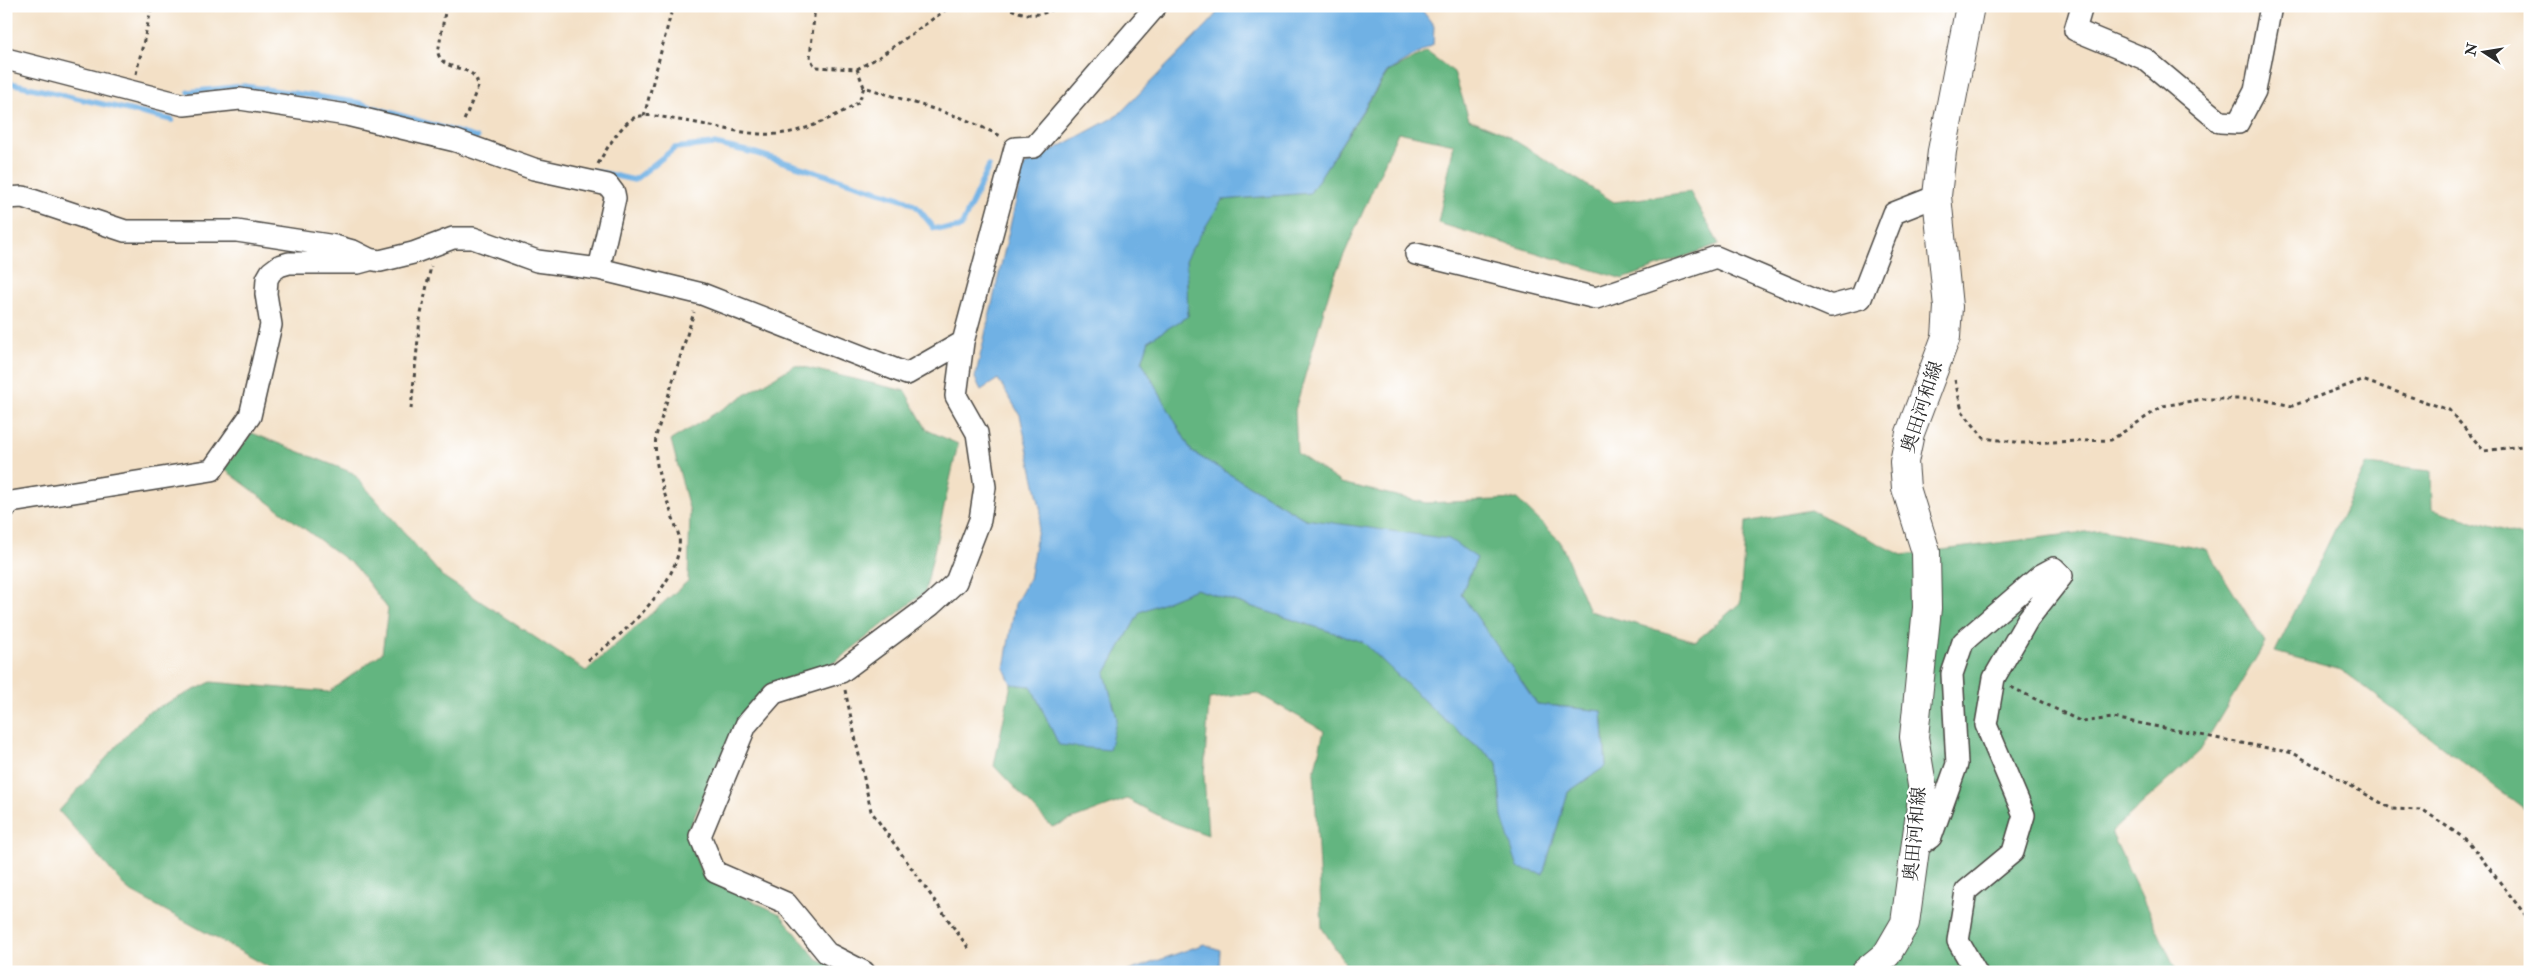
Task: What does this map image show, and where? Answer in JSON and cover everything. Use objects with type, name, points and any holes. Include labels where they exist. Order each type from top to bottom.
[{"type":"main road","name":"奥田河和線","points":[[1865,972],[1887,954],[1905,923],[1910,894],[1913,850],[1923,791],[1914,737],[1927,608],[1926,552],[1906,488],[1904,462],[1910,433],[1946,337],[1948,307],[1937,196],[1942,151],[1970,6]]},
{"type":"street","points":[[864,972],[827,953],[786,903],[715,872],[700,836],[746,726],[774,693],[841,672],[931,605],[956,582],[980,520],[985,487],[977,433],[956,396],[963,342],[1015,148],[1034,146],[1156,6]]},
{"type":"street","points":[[2082,6],[2075,30],[2146,59],[2220,122],[2238,123],[2255,91],[2271,6]]},
{"type":"street","points":[[6,59],[184,105],[240,99],[327,112],[456,141],[534,169],[592,180],[608,185],[614,193],[599,268]]},
{"type":"street","points":[[1416,254],[1596,298],[1716,257],[1831,306],[1861,298],[1894,213],[1937,196]]},
{"type":"street","points":[[6,198],[23,197],[125,231],[237,231],[336,246],[353,251],[369,259],[380,261],[412,253],[453,238],[473,238],[537,261],[599,268],[699,293],[907,374],[963,342]]},
{"type":"street","points":[[6,507],[11,502],[212,470],[250,416],[270,325],[266,294],[271,272],[279,266],[289,263],[358,263],[369,259]]},
{"type":"street","points":[[1913,850],[1931,837],[1957,764],[1952,674],[1963,642],[2041,575],[2054,568],[2062,576],[2028,618],[1994,678],[1986,725],[2024,815],[2013,852],[1966,892],[1958,941],[1976,972]]},
{"type":"path","points":[[131,92],[152,6]]},
{"type":"path","points":[[446,6],[438,53],[439,58],[444,63],[470,72],[478,81],[475,94],[456,141]]},
{"type":"path","points":[[644,116],[673,6]]},
{"type":"path","points":[[815,6],[810,58],[812,64],[822,69],[857,69],[879,57],[951,6]]},
{"type":"path","points":[[1004,6],[1018,13],[1029,15],[1049,12],[1058,6]]},
{"type":"path","points":[[592,180],[596,167],[615,137],[629,122],[644,116],[695,122],[756,133],[776,134],[800,130],[846,110],[859,102],[864,87],[857,69]]},
{"type":"path","points":[[864,87],[978,124],[1008,140],[1015,148]]},
{"type":"path","points":[[411,409],[420,319],[428,274],[434,260]]},
{"type":"path","points":[[588,660],[618,636],[661,590],[672,575],[677,560],[680,544],[679,536],[656,464],[654,452],[656,436],[699,293]]},
{"type":"path","points":[[1954,374],[1962,411],[1984,438],[2022,443],[2111,440],[2163,406],[2203,399],[2260,399],[2292,406],[2362,380],[2449,410],[2484,451],[2530,445]]},
{"type":"path","points":[[841,672],[871,811],[969,949]]},
{"type":"path","points":[[1994,678],[2082,722],[2113,718],[2293,753],[2392,809],[2423,810],[2468,841],[2530,922]]},
{"type":"green space","points":[[1427,52],[1454,72],[1469,119],[1501,132],[1614,202],[1690,192],[1719,244],[1623,279],[1438,223],[1454,144],[1398,132],[1332,282],[1295,410],[1297,453],[1341,483],[1426,503],[1517,499],[1560,541],[1589,611],[1696,641],[1740,603],[1746,522],[1811,510],[1902,555],[2101,530],[2207,550],[2265,643],[2200,751],[2111,832],[2177,972],[1344,972],[1345,963],[1322,928],[1314,772],[1324,731],[1257,693],[1209,699],[1204,776],[1208,835],[1169,821],[1127,799],[1052,827],[994,766],[1011,684],[1031,686],[1059,745],[1117,718],[1105,674],[1140,612],[1196,589],[1363,642],[1439,715],[1497,762],[1502,817],[1543,874],[1568,792],[1606,766],[1602,711],[1537,704],[1461,594],[1477,558],[1374,530],[1305,519],[1192,452],[1142,362],[1149,340],[1188,316],[1186,258],[1222,200],[1310,193],[1388,72]]},
{"type":"green space","points":[[795,365],[905,391],[927,430],[958,444],[925,592],[835,662],[767,685],[736,724],[686,835],[704,878],[780,914],[816,958],[844,972],[278,972],[128,890],[59,811],[146,713],[211,682],[329,692],[382,653],[388,609],[356,567],[224,469],[252,433],[353,473],[442,576],[586,671],[688,581],[690,512],[671,440]]},
{"type":"green space","points":[[2367,464],[2431,471],[2432,509],[2525,537],[2530,522],[2530,813],[2341,670],[2275,652]]},
{"type":"water","points":[[1222,6],[1419,6],[1434,26],[1433,45],[1387,72],[1310,193],[1222,200],[1186,258],[1188,316],[1149,340],[1142,362],[1192,452],[1305,519],[1449,539],[1477,558],[1461,594],[1537,704],[1602,711],[1606,766],[1568,792],[1543,874],[1518,868],[1502,817],[1497,762],[1439,715],[1363,642],[1196,589],[1140,612],[1105,674],[1117,718],[1109,750],[1059,745],[1031,686],[1011,684],[1004,668],[1015,604],[1029,579],[1041,512],[1020,415],[998,379],[981,390],[975,378],[1024,166],[1118,115],[1209,23]]},
{"type":"water","points":[[1204,944],[1220,950],[1219,969],[1215,972],[1126,972]]},
{"type":"waterway","points":[[6,82],[172,120]]},
{"type":"waterway","points":[[189,92],[244,86],[355,102],[477,138]]},
{"type":"waterway","points":[[594,171],[634,180],[675,148],[714,144],[755,153],[906,200],[917,207],[934,228],[950,229],[961,227],[989,166]]}]
